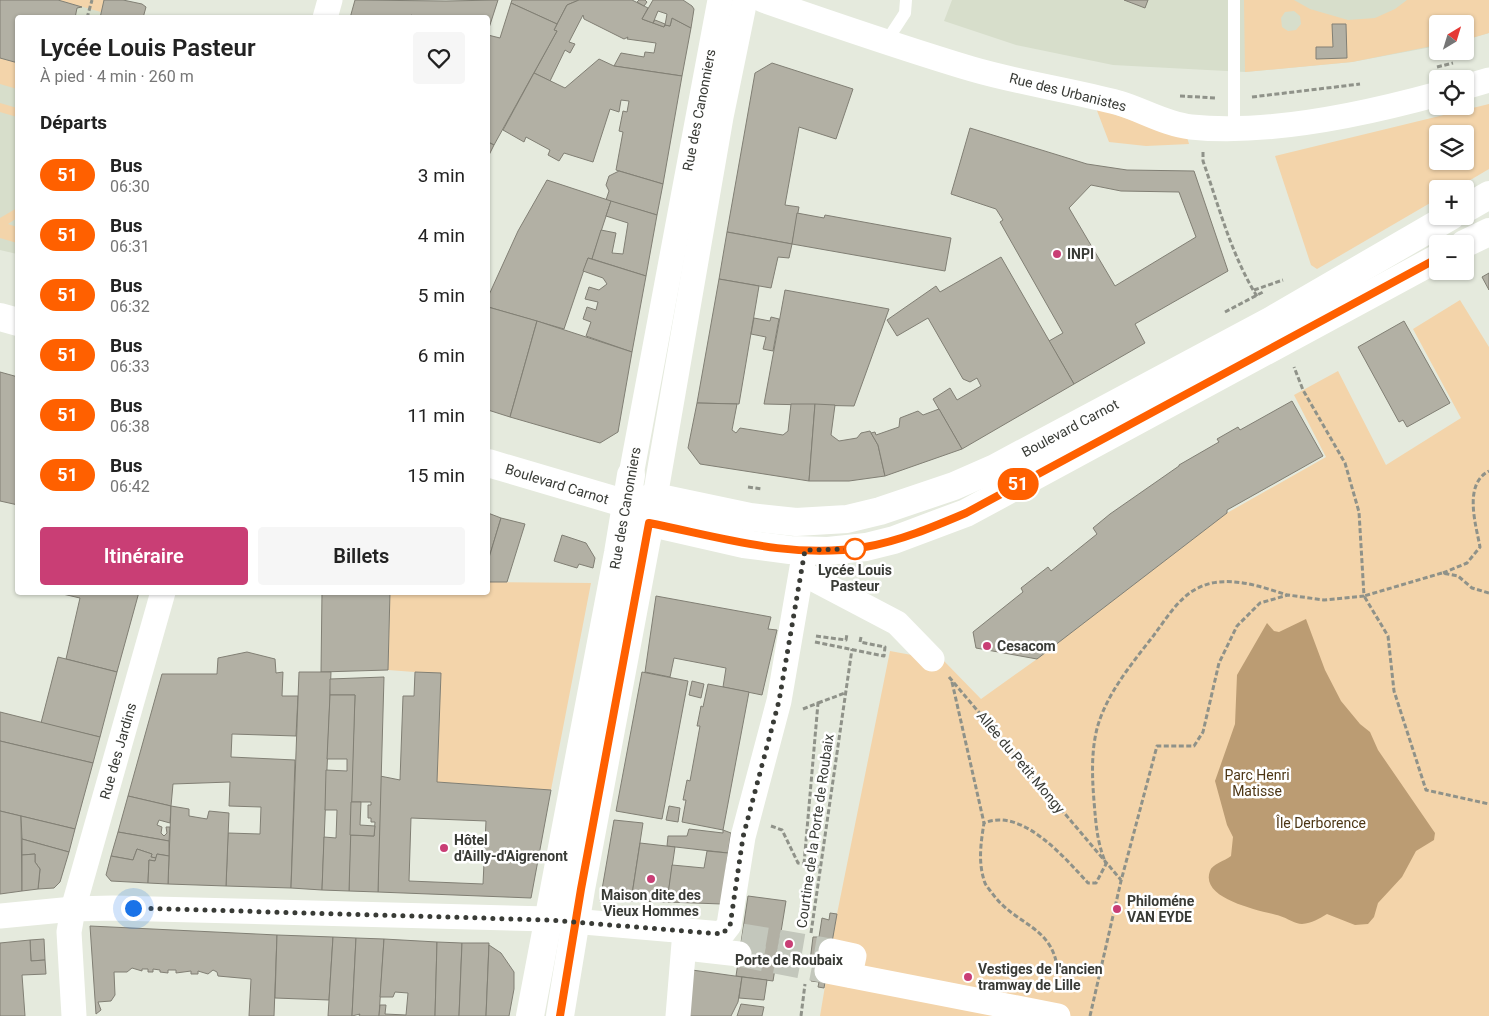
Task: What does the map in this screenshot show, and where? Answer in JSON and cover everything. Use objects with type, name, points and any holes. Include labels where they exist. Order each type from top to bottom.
[{"type":"street","points":[[326,15],[330,0]]},
{"type":"street","name":"Rue des Canonniers","points":[[560,1016],[562,921],[631,475],[720,0]]},
{"type":"street","name":"Rue des Canonniers","points":[[530,1016],[562,921],[652,510],[724,101],[746,0]]},
{"type":"street","name":"Rue des Urbanistes","points":[[763,0],[886,42],[973,69],[1049,89],[1121,104],[1163,120],[1189,127],[1234,128],[1325,119],[1429,96]]},
{"type":"street","points":[[1474,84],[1489,80]]},
{"type":"street","points":[[1474,204],[1489,196]]},
{"type":"street","name":"Boulevard Carnot","points":[[490,464],[627,504],[638,520],[652,510],[796,522],[847,519],[880,511],[934,494],[995,468],[1229,343],[1436,225]]},
{"type":"street","points":[[1474,239],[1489,232]]},
{"type":"street","name":"Boulevard Carnot","points":[[652,510],[744,544],[804,561],[828,551],[866,547],[918,533],[966,513],[1429,263]]},
{"type":"street","points":[[0,317],[15,321]]},
{"type":"street","points":[[0,916],[73,909],[562,921],[685,940],[717,934],[736,939],[730,926],[743,837],[779,701],[804,561],[898,623],[932,659]]},
{"type":"street","name":"Rue des Jardins","points":[[74,1016],[69,932],[73,909],[162,595]]},
{"type":"street","points":[[678,1016],[685,940]]},
{"type":"street","points":[[825,963],[1058,1016]]},
{"type":"lane","points":[[886,42],[905,13],[906,0]]},
{"type":"lane","points":[[1234,0],[1234,128]]},
{"type":"path","points":[[88,15],[92,0]]},
{"type":"path","points":[[1434,68],[1461,60]]},
{"type":"path","points":[[1206,98],[1264,97],[1365,83]]},
{"type":"path","points":[[1205,128],[1199,144],[1202,147],[1203,162],[1230,240],[1244,273],[1256,294],[1221,314]]},
{"type":"path","points":[[1285,340],[1303,390],[1345,463],[1359,512],[1364,596],[1388,636],[1394,691],[1426,790],[1489,804]]},
{"type":"path","points":[[984,823],[1002,818],[1028,827],[1054,849],[1088,883],[1096,883],[1106,864],[1098,844],[1093,789],[1094,754],[1098,726],[1113,692],[1178,604],[1198,587],[1220,583],[1250,583],[1288,595],[1324,600],[1364,596],[1442,573],[1467,563],[1480,547],[1473,493],[1483,474],[1489,471]]},
{"type":"path","points":[[739,485],[767,489]]},
{"type":"path","points":[[1442,573],[1458,576],[1472,588],[1489,593]]},
{"type":"path","points":[[1090,1016],[1121,881],[1157,746],[1194,746],[1202,732],[1219,663],[1237,626],[1260,603],[1288,595]]},
{"type":"path","points":[[816,635],[846,640],[847,634]]},
{"type":"path","points":[[815,643],[884,656],[885,647],[860,642],[861,637]]},
{"type":"path","name":"Courtine de la Porte de Roubaix","points":[[801,1016],[825,963],[821,867],[852,649]]},
{"type":"path","name":"Allée du Petit Mongy","points":[[932,659],[1121,881]]},
{"type":"path","points":[[951,680],[984,823],[980,861],[984,882],[997,901],[1015,916],[1033,926],[1055,952],[1058,976]]},
{"type":"path","points":[[800,718],[803,709],[846,693]]},
{"type":"path","points":[[804,864],[818,703]]},
{"type":"path","points":[[768,832],[772,816]]},
{"type":"path","points":[[770,825],[782,830],[798,863],[821,867]]},
{"type":"shaded area","points":[[0,0],[123,0],[146,7],[144,15],[15,15],[15,254],[0,250]]},
{"type":"shaded area","points":[[952,0],[1489,0],[1489,33],[1474,37],[1474,15],[1429,15],[1429,48],[1352,62],[1245,72],[1113,65],[1016,45],[944,21]]},
{"type":"green space","points":[[58,0],[104,0],[101,12]]},
{"type":"green space","points":[[1244,0],[1294,0],[1310,9],[1348,20],[1375,18],[1395,9],[1407,0],[1489,0],[1489,33],[1474,37],[1474,15],[1429,15],[1429,47],[1352,62],[1245,72]],"holes":[[[1294,11],[1300,16],[1301,24],[1296,30],[1288,31],[1282,27],[1281,18],[1285,12]],[[1332,24],[1346,24],[1347,58],[1316,59],[1316,47],[1333,47]]]},
{"type":"green space","points":[[0,58],[15,62],[15,88],[0,84]]},
{"type":"green space","points":[[0,103],[15,107],[15,116],[0,112]]},
{"type":"green space","points":[[1489,104],[1489,169],[1470,180],[1429,180],[1429,204],[1317,269],[1311,265],[1275,156],[1444,115],[1474,115],[1474,108]]},
{"type":"green space","points":[[1096,108],[1171,134],[1187,137],[1189,144],[1146,146],[1109,142]]},
{"type":"green space","points":[[15,209],[15,219],[8,224],[15,226],[15,242],[0,238],[0,218]]},
{"type":"green space","name":"Parc Henri Matisse","points":[[1460,300],[1489,347],[1489,1016],[820,1016],[837,914],[890,651],[944,661],[981,699],[1037,659],[1227,513],[1326,457],[1294,395],[1338,371],[1386,465],[1461,418],[1413,329]]},
{"type":"green space","points":[[490,582],[591,583],[551,790],[437,782],[441,674],[388,670],[390,595],[490,595]]},
{"type":"green space","name":"Île Derborence","points":[[1306,619],[1325,670],[1341,701],[1360,724],[1370,732],[1378,750],[1435,833],[1434,840],[1416,851],[1402,877],[1378,903],[1374,917],[1368,924],[1355,925],[1327,914],[1309,923],[1297,923],[1223,897],[1214,890],[1209,881],[1211,869],[1231,856],[1233,837],[1227,825],[1215,781],[1235,724],[1237,675],[1267,623],[1274,631],[1279,632]]},
{"type":"building","points":[[0,0],[58,0],[82,7],[77,8],[76,15],[15,15],[15,62],[0,58]]},
{"type":"building","points":[[104,0],[123,0],[142,4],[146,7],[144,15],[101,15]]},
{"type":"building","points":[[355,0],[498,0],[490,25],[490,15],[351,15]]},
{"type":"building","points":[[512,0],[579,0],[567,5],[557,24],[511,3]]},
{"type":"building","points":[[579,0],[632,0],[648,8],[642,19],[664,27],[665,25],[670,26],[672,18],[691,28],[682,76],[614,66],[621,53],[644,57],[645,52],[654,53],[656,43],[627,39],[628,37],[624,39],[584,19],[583,15],[569,42],[575,44],[570,53],[565,50],[550,81],[534,73],[557,31],[554,30],[567,5]]},
{"type":"building","points":[[639,0],[647,2],[644,6],[637,2]]},
{"type":"building","points":[[653,0],[683,0],[692,6],[694,9],[691,28],[672,18],[670,26],[665,25],[667,14],[658,11],[653,23],[642,19]]},
{"type":"building","points":[[1124,0],[1148,0],[1145,8]]},
{"type":"building","points":[[511,3],[557,24],[554,30],[557,31],[494,145],[490,143],[490,36],[500,38]]},
{"type":"building","points":[[655,20],[665,24],[664,27],[653,23]]},
{"type":"building","points":[[1332,24],[1346,24],[1347,58],[1316,59],[1316,47],[1333,47]]},
{"type":"building","points":[[599,59],[614,66],[682,76],[663,184],[616,170],[623,132],[619,131],[623,111],[627,112],[629,101],[621,100],[619,112],[610,109],[593,162],[564,153],[559,161],[548,155],[550,150],[526,137],[524,142],[503,130],[534,73],[565,88]]},
{"type":"building","points":[[772,63],[853,89],[836,139],[799,127],[785,205],[799,207],[792,244],[727,232],[755,73]]},
{"type":"building","name":"INPI","points":[[970,128],[1087,164],[1127,170],[1194,171],[1228,271],[1135,324],[1145,343],[1074,384],[1049,341],[1063,333],[1000,222],[1003,220],[996,209],[951,194]],"holes":[[[1091,185],[1121,191],[1179,192],[1196,237],[1115,286],[1069,208]]]},
{"type":"building","points":[[490,143],[494,145],[490,153]]},
{"type":"building","points":[[619,171],[663,184],[657,215],[606,200],[609,191],[606,185],[609,176]]},
{"type":"building","points":[[547,180],[611,201],[592,259],[588,258],[564,329],[490,308],[490,293],[518,231]]},
{"type":"building","points":[[611,201],[657,215],[646,276],[592,259],[601,230],[616,233],[612,253],[623,254],[628,223],[606,216]]},
{"type":"building","points":[[797,213],[824,218],[825,215],[951,238],[945,271],[792,244]]},
{"type":"building","points":[[727,232],[792,244],[789,258],[778,257],[771,288],[719,279]]},
{"type":"building","points":[[1001,257],[1074,384],[962,449],[933,399],[950,388],[957,400],[981,386],[977,378],[970,382],[963,379],[928,318],[897,336],[887,320],[936,286],[940,292]]},
{"type":"building","points":[[588,258],[646,276],[632,352],[586,336],[591,322],[583,319],[587,307],[596,310],[598,302],[585,299],[589,287],[599,290],[607,284],[603,278],[583,271]]},
{"type":"building","points":[[1489,273],[1489,290],[1482,277]]},
{"type":"building","points":[[719,279],[759,286],[739,404],[697,403]]},
{"type":"building","points":[[785,290],[889,309],[854,406],[764,404]]},
{"type":"building","points":[[490,308],[537,321],[510,417],[490,411]]},
{"type":"building","points":[[771,317],[779,319],[773,351],[763,349],[766,337],[751,334],[754,318],[770,321]]},
{"type":"building","points":[[537,321],[632,352],[618,432],[600,443],[510,417]]},
{"type":"building","points":[[1404,321],[1450,403],[1407,427],[1403,420],[1399,422],[1358,347]]},
{"type":"building","points":[[0,372],[15,376],[15,504],[0,501]]},
{"type":"building","points":[[1292,401],[1323,456],[1227,510],[1227,513],[1037,659],[976,648],[973,632],[1023,592],[1021,588],[1048,567],[1051,571],[1097,534],[1093,528],[1110,514],[1179,465],[1219,442],[1217,439],[1238,427],[1240,430]]},
{"type":"building","points":[[697,403],[737,404],[732,430],[736,433],[740,428],[783,435],[788,431],[791,404],[815,404],[809,481],[700,464],[688,448]]},
{"type":"building","points":[[815,404],[835,405],[831,435],[839,441],[857,438],[861,433],[870,431],[878,445],[885,476],[849,481],[809,481]]},
{"type":"building","points":[[939,409],[962,449],[885,476],[878,445],[871,433],[875,432],[876,435],[899,427],[900,418],[918,411],[923,415]]},
{"type":"building","points":[[490,514],[501,518],[490,554]]},
{"type":"building","points":[[501,518],[525,524],[507,582],[490,582],[490,554]]},
{"type":"building","points":[[562,535],[586,543],[595,558],[593,568],[579,564],[577,568],[554,561]]},
{"type":"building","points":[[67,595],[138,595],[117,672],[66,659],[80,598]]},
{"type":"building","points":[[322,595],[390,595],[388,670],[321,672]]},
{"type":"building","points":[[656,596],[771,617],[768,629],[777,630],[762,695],[723,687],[726,668],[674,658],[670,677],[645,672]]},
{"type":"building","points":[[247,652],[275,659],[276,673],[283,672],[282,696],[298,696],[296,736],[232,734],[231,757],[295,760],[291,888],[226,886],[228,833],[260,834],[261,807],[229,806],[230,782],[173,784],[171,806],[128,796],[162,674],[217,674],[218,658]]},
{"type":"building","points":[[58,657],[117,672],[100,737],[41,723]]},
{"type":"building","points":[[299,672],[331,672],[322,890],[291,888]]},
{"type":"building","points":[[415,672],[441,673],[437,782],[551,790],[531,898],[378,892],[380,776],[400,780],[403,696],[414,696]],"holes":[[[411,818],[486,821],[483,884],[409,881]]]},
{"type":"building","points":[[642,672],[688,681],[662,819],[616,811]]},
{"type":"building","points":[[384,677],[378,892],[349,891],[350,835],[374,836],[375,822],[371,822],[371,818],[368,818],[368,805],[371,805],[371,802],[351,802],[355,695],[330,695],[330,679]]},
{"type":"building","points":[[692,681],[704,684],[701,698],[689,695]]},
{"type":"building","points":[[708,684],[749,692],[723,830],[682,822],[686,800],[683,800],[687,780],[690,781],[700,726],[697,726]]},
{"type":"building","points":[[330,695],[355,695],[349,891],[322,890],[324,837],[336,838],[337,810],[325,810],[326,770],[347,771],[347,759],[327,759]]},
{"type":"building","points":[[0,712],[100,737],[93,763],[0,741]]},
{"type":"building","points":[[0,741],[93,763],[75,829],[0,811]]},
{"type":"building","points":[[128,796],[171,806],[170,823],[159,820],[157,825],[162,827],[161,833],[164,836],[167,833],[166,827],[170,827],[169,841],[118,832]]},
{"type":"building","points":[[351,802],[361,802],[360,825],[375,826],[374,836],[350,835]]},
{"type":"building","points":[[171,806],[189,809],[189,816],[207,819],[209,811],[229,813],[226,886],[168,884]]},
{"type":"building","points":[[669,806],[680,808],[678,822],[666,820]]},
{"type":"building","points":[[0,811],[21,816],[22,891],[0,894]]},
{"type":"building","points":[[21,816],[75,829],[69,852],[22,839]]},
{"type":"building","points":[[614,820],[643,823],[631,901],[600,901]]},
{"type":"building","points":[[689,829],[723,833],[723,830],[731,833],[728,853],[667,846],[668,836],[687,836]]},
{"type":"building","points":[[118,832],[169,841],[169,856],[157,854],[156,858],[151,857],[152,854],[137,849],[133,860],[111,856]]},
{"type":"building","points":[[22,839],[69,852],[60,882],[54,888],[38,889],[40,869],[35,862],[35,854],[22,855]]},
{"type":"building","points":[[640,843],[675,847],[667,902],[631,901]]},
{"type":"building","points":[[137,849],[152,854],[151,857],[156,858],[155,861],[149,860],[148,883],[111,881],[106,875],[111,856],[133,860]]},
{"type":"building","points":[[707,851],[728,853],[722,904],[667,902],[672,865],[704,868]]},
{"type":"building","points":[[35,854],[35,862],[40,869],[38,889],[22,891],[22,855]]},
{"type":"building","points":[[157,854],[169,856],[168,884],[148,883],[149,860],[155,861]]},
{"type":"building","points":[[748,896],[786,901],[773,981],[736,976]]},
{"type":"building","points":[[830,913],[837,914],[824,988],[818,987],[819,982],[811,981],[815,962],[810,961],[813,937],[819,937],[822,918],[829,920]]},
{"type":"building","points":[[90,926],[277,935],[274,1016],[249,1016],[251,979],[218,976],[217,972],[213,970],[208,974],[198,971],[198,974],[191,974],[191,971],[176,973],[176,970],[168,970],[168,973],[153,969],[153,972],[148,972],[148,969],[142,969],[142,971],[132,968],[127,972],[114,972],[115,995],[111,1001],[98,1002],[101,1010],[96,1014]]},
{"type":"building","points":[[277,935],[333,937],[329,1000],[275,998]]},
{"type":"building","points":[[333,937],[356,938],[352,1016],[328,1016]]},
{"type":"building","points":[[356,938],[384,939],[379,1016],[359,1016],[360,1014],[352,1016]]},
{"type":"building","points":[[44,939],[45,960],[31,961],[30,940]]},
{"type":"building","points":[[384,939],[437,942],[435,1016],[379,1016],[380,1005],[386,1005],[385,1014],[406,1015],[408,993],[395,992],[393,997],[380,997]]},
{"type":"building","points":[[30,940],[31,961],[45,960],[46,974],[22,975],[25,1016],[0,1016],[0,943]]},
{"type":"building","points":[[437,942],[462,943],[459,1016],[435,1016]]},
{"type":"building","points":[[462,943],[489,943],[486,1016],[459,1016]]},
{"type":"building","points":[[489,945],[501,953],[514,972],[514,989],[509,1016],[486,1016]]},
{"type":"building","points":[[692,970],[742,977],[738,1002],[731,1016],[689,1016]]},
{"type":"building","points":[[742,977],[767,980],[764,1000],[739,998]]},
{"type":"building","points":[[741,1004],[764,1007],[762,1016],[737,1016]]},
{"type":"tunnel","points":[[742,936],[831,951]]},
{"type":"tunnel","points":[[739,954],[827,971]]},
{"type":"bus line","name":"51","points":[[560,1016],[581,889],[649,523],[744,544],[790,550],[849,550],[918,533],[966,513],[1429,263]]},
{"type":"place","name":"INPI","points":[[1057,254]]},
{"type":"place","name":"Lycée Louis Pasteur","points":[[855,549]]},
{"type":"place","name":"Cesacom","points":[[987,646]]},
{"type":"place","name":"Hôtel d'Ailly-d'Aigrenont","points":[[444,848]]},
{"type":"place","name":"Maison dite des Vieux Hommes","points":[[651,879]]},
{"type":"place","name":"Philoméne VAN EYDE","points":[[1117,909]]},
{"type":"place","name":"Porte de Roubaix","points":[[789,944]]},
{"type":"place","name":"Vestiges de l'ancien tramway de Lille","points":[[968,977]]},
{"type":"route","points":[[133,908],[549,920],[722,934],[730,926],[743,837],[779,701],[805,550],[855,549]]}]
